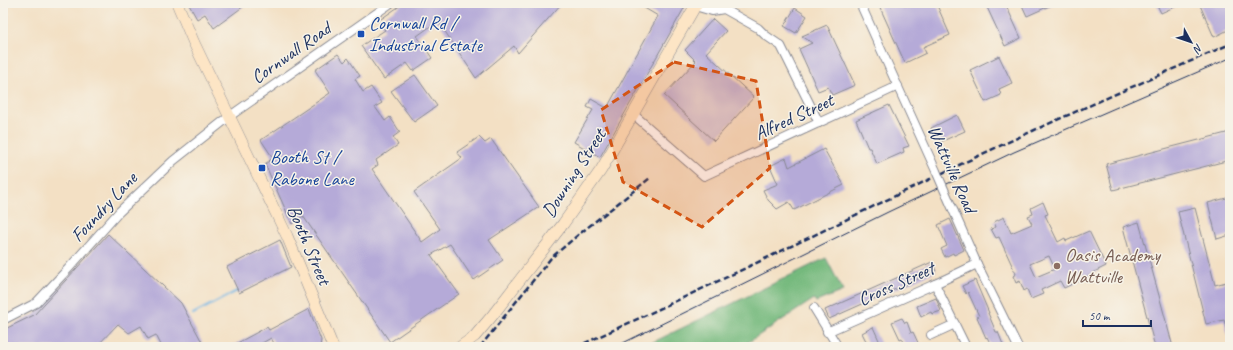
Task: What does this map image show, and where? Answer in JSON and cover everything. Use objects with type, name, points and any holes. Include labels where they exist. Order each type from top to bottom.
[{"type":"street","name":"Booth Street","points":[[177,3],[194,43],[287,236],[333,347]]},
{"type":"street","name":"Cornwall Road","points":[[230,116],[391,3]]},
{"type":"street","name":"Wattville Road","points":[[860,3],[977,264],[1018,347]]},
{"type":"street","name":"Downing Street","points":[[460,347],[475,336],[492,316],[563,224],[601,170],[696,4]]},
{"type":"street","points":[[696,4],[712,11],[724,9],[758,28],[781,46],[819,123]]},
{"type":"street","name":"Alfred Street","points":[[633,114],[704,176],[898,86]]},
{"type":"street","name":"Foundry Lane","points":[[3,320],[36,303],[119,212],[144,187],[173,161],[230,116]]},
{"type":"street","name":"Cross Street","points":[[827,332],[977,264]]},
{"type":"street","points":[[935,284],[966,347]]},
{"type":"street","points":[[814,308],[827,332],[838,347]]},
{"type":"street","points":[[932,335],[955,324]]},
{"type":"highlighted area","points":[[674,62],[756,81],[770,168],[702,227],[623,182],[601,110]]},
{"type":"green space","points":[[826,258],[843,291],[816,302],[814,299],[741,347],[643,347]]},
{"type":"building","points":[[188,3],[248,3],[214,28],[205,14],[197,19]]},
{"type":"building","points":[[404,3],[562,3],[518,53],[514,46],[476,78],[438,21],[417,36],[432,58],[413,71],[407,63],[384,79],[361,46],[385,30],[378,21]]},
{"type":"building","points":[[636,3],[687,3],[600,157],[574,142],[593,110],[587,107],[591,99],[607,108],[658,16]]},
{"type":"building","points":[[878,3],[903,3],[905,6],[912,3],[936,3],[950,35],[923,47],[926,53],[905,63]]},
{"type":"building","points":[[985,3],[1005,3],[1021,38],[1005,46]]},
{"type":"building","points":[[1021,3],[1056,3],[1027,16]]},
{"type":"building","points":[[1156,3],[1183,3],[1161,13]]},
{"type":"building","points":[[1199,3],[1230,3],[1230,29],[1214,37]]},
{"type":"building","points":[[795,8],[807,16],[796,33],[784,26]]},
{"type":"building","points":[[713,19],[726,31],[706,53],[754,97],[714,141],[664,95],[696,61],[685,50]]},
{"type":"building","points":[[827,25],[855,85],[832,95],[828,87],[818,91],[799,49],[812,43],[802,36]]},
{"type":"building","points":[[338,54],[344,62],[348,58],[360,76],[355,79],[363,92],[371,87],[382,103],[375,107],[385,121],[390,117],[400,132],[393,137],[398,145],[376,160],[378,165],[372,169],[422,242],[440,229],[414,192],[462,158],[457,152],[479,137],[485,143],[491,139],[539,207],[489,240],[503,260],[474,280],[450,244],[431,255],[459,294],[390,342],[303,216],[292,224],[265,164],[273,158],[261,140],[330,93],[315,70]]},
{"type":"building","points":[[999,56],[1012,83],[999,89],[1001,95],[985,102],[970,70]]},
{"type":"building","points":[[415,75],[437,106],[414,122],[391,91]]},
{"type":"building","points":[[889,105],[909,146],[903,148],[904,152],[877,164],[870,148],[868,148],[856,120]]},
{"type":"building","points":[[957,115],[965,131],[938,143],[931,128]]},
{"type":"building","points":[[1230,132],[1230,160],[1113,190],[1106,164]]},
{"type":"building","points":[[824,149],[844,185],[794,210],[789,202],[777,209],[768,200],[763,190],[778,184],[770,166],[786,158],[789,167]]},
{"type":"building","points":[[1230,197],[1230,235],[1217,239],[1208,203]]},
{"type":"building","points":[[1043,202],[1048,214],[1045,215],[1058,242],[1065,238],[1066,241],[1089,231],[1106,266],[1064,288],[1060,281],[1041,290],[1043,294],[1031,299],[1027,289],[1024,291],[1020,281],[1016,283],[1013,276],[1016,274],[999,237],[996,238],[991,229],[996,227],[994,222],[1004,217],[1011,233],[1032,224],[1028,216],[1033,214],[1031,208]],"holes":[[[1049,256],[1055,269],[1036,277],[1030,264]]]},
{"type":"building","points":[[1195,208],[1215,285],[1230,281],[1230,334],[1228,335],[1224,320],[1206,324],[1178,212]]},
{"type":"building","points":[[950,219],[964,250],[954,255],[953,253],[945,257],[941,249],[947,246],[938,225]]},
{"type":"building","points":[[1139,222],[1173,347],[1155,347],[1123,227]]},
{"type":"building","points":[[108,234],[181,303],[202,342],[193,347],[162,347],[156,335],[148,339],[141,326],[129,333],[118,324],[96,347],[3,347],[3,330],[34,315]]},
{"type":"building","points":[[280,240],[291,267],[239,293],[227,267]]},
{"type":"building","points":[[932,262],[936,271],[829,319],[825,310]]},
{"type":"building","points":[[975,280],[996,332],[998,332],[1004,347],[992,347],[987,337],[986,338],[977,317],[979,316],[968,292],[966,294],[962,286]]},
{"type":"building","points":[[936,298],[941,311],[932,314],[931,312],[921,317],[917,306]]},
{"type":"building","points":[[309,309],[321,340],[320,347],[276,347],[271,338],[255,347],[230,347],[267,327],[269,330]]},
{"type":"building","points":[[902,318],[905,323],[907,322],[911,333],[913,332],[920,347],[906,347],[902,338],[900,339],[892,322]]},
{"type":"building","points":[[873,327],[882,347],[869,347],[862,333]]},
{"type":"waterway","points":[[193,314],[237,291]]},
{"type":"tram line","points":[[615,347],[888,212],[1014,152],[1230,58]]},
{"type":"railway","points":[[576,347],[708,286],[1001,145],[1230,44]]},
{"type":"railway","points":[[480,347],[551,258],[650,178]]},
{"type":"place","name":"Cornwall Rd / Industrial Estate","points":[[361,34]]},
{"type":"place","name":"Booth St / Rabone Lane","points":[[262,168]]},
{"type":"place","name":"Oasis Academy Wattville","points":[[1057,266]]}]
